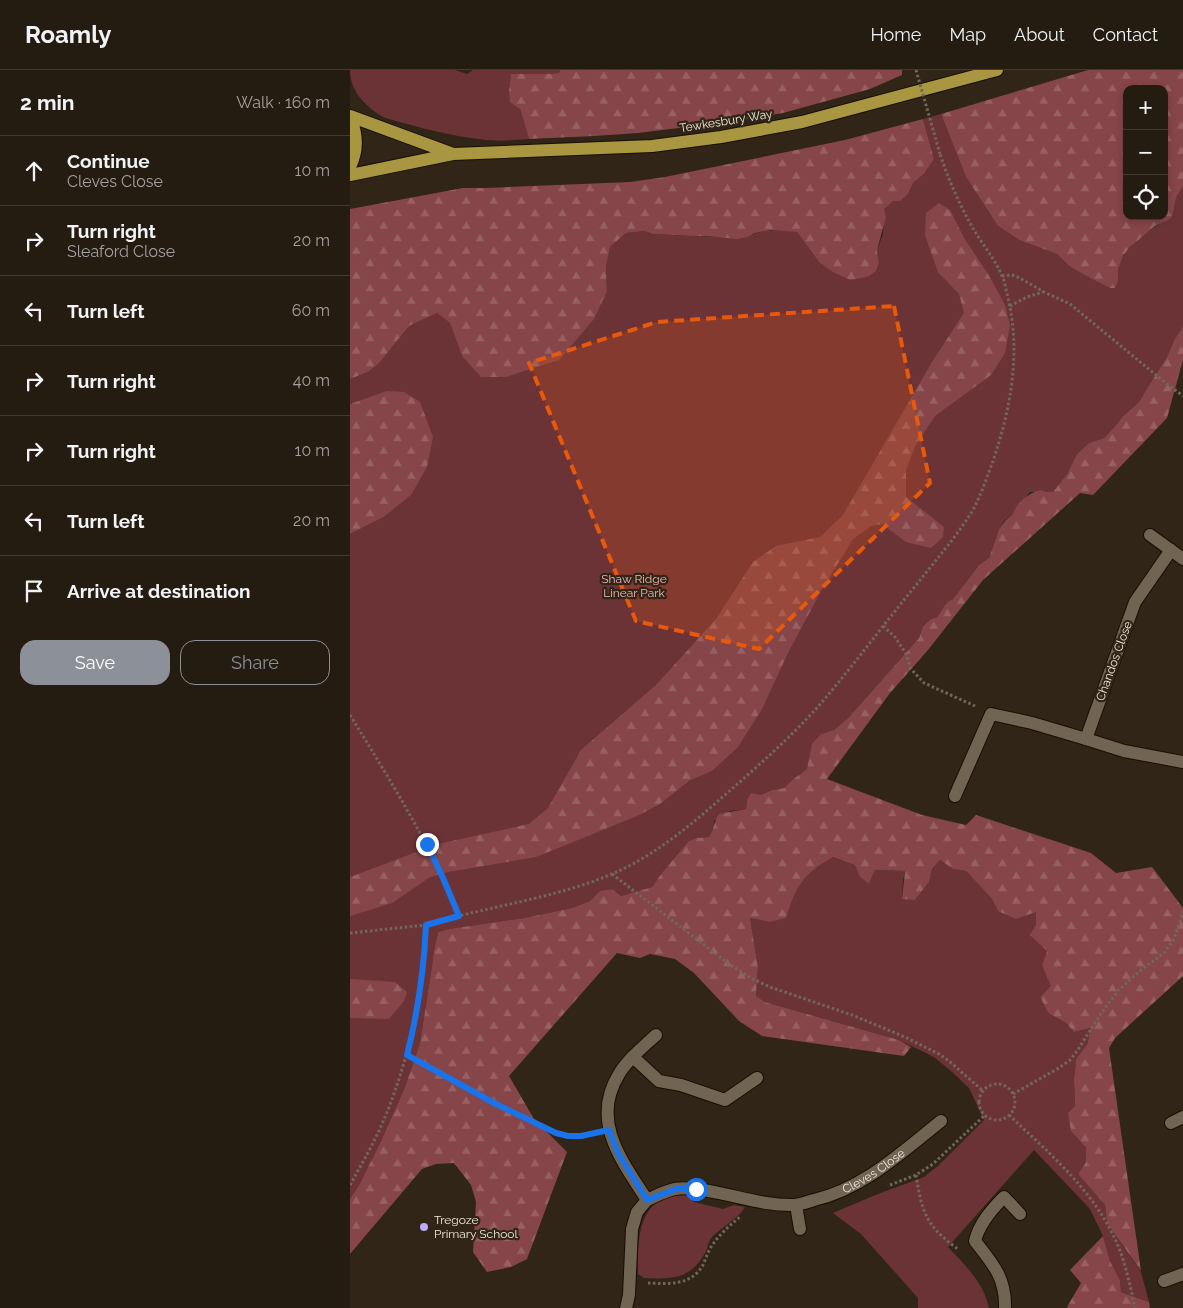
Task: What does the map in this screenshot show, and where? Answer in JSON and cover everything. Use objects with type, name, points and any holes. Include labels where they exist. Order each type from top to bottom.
[{"type":"main road","name":"Tewkesbury Way","points":[[350,175],[453,154],[652,146],[721,137],[802,122],[997,70]]},
{"type":"main road","name":"Tewkesbury Way","points":[[350,117],[453,154]]},
{"type":"main road","points":[[350,117],[356,136],[356,148],[350,167]]},
{"type":"street","points":[[1150,535],[1183,559]]},
{"type":"street","name":"Chandos Close","points":[[1086,739],[1135,602],[1171,550]]},
{"type":"street","points":[[955,796],[991,714],[1124,751],[1183,762]]},
{"type":"street","points":[[626,1308],[630,1283],[632,1229],[637,1212],[647,1200],[618,1153],[609,1130],[607,1112],[611,1090],[619,1073],[632,1057],[656,1035]]},
{"type":"street","points":[[632,1057],[659,1081],[725,1100],[757,1078]]},
{"type":"street","points":[[1171,1123],[1183,1117]]},
{"type":"street","name":"Cleves Close","points":[[647,1200],[676,1189],[696,1189],[774,1204],[796,1204],[829,1197],[873,1174],[941,1121]]},
{"type":"street","points":[[1005,1308],[1006,1294],[1000,1277],[992,1262],[975,1241],[977,1231],[991,1211],[1004,1198],[1020,1214]]},
{"type":"street","points":[[796,1204],[800,1228]]},
{"type":"street","points":[[1164,1281],[1183,1274]]},
{"type":"path","points":[[350,933],[426,925],[579,886],[612,874],[636,862],[672,838],[762,763],[814,711],[845,675],[968,517],[984,486],[998,446],[1008,408],[1014,356],[1013,322],[1002,276],[958,201],[940,154],[916,70]]},
{"type":"path","points":[[1002,276],[1012,275],[1020,278],[1070,304],[1183,396]]},
{"type":"path","points":[[1010,306],[1027,297],[1044,292]]},
{"type":"path","points":[[883,626],[895,637],[906,654],[911,668],[924,683],[945,691],[991,714]]},
{"type":"path","points":[[350,715],[427,844],[459,916]]},
{"type":"path","points":[[612,874],[729,964],[751,978],[905,1036],[949,1061],[983,1092]]},
{"type":"path","points":[[1013,1094],[1070,1060],[1118,991],[1141,970],[1164,953],[1174,939],[1183,912]]},
{"type":"path","points":[[350,1185],[389,1108],[407,1055],[421,988],[425,958],[426,925]]},
{"type":"path","points":[[407,1055],[512,1112],[556,1133],[568,1136],[581,1136],[609,1130]]},
{"type":"path","points":[[996,1084],[1006,1087],[1013,1094],[1014,1105],[1010,1115],[1000,1120],[989,1118],[985,1115],[981,1111],[979,1101],[983,1092],[986,1088],[996,1084]]},
{"type":"path","points":[[1010,1115],[1076,1180],[1108,1224],[1120,1250],[1135,1308]]},
{"type":"path","points":[[916,1175],[922,1206],[927,1217],[935,1229],[960,1252]]},
{"type":"path","points":[[630,1283],[666,1284],[692,1278],[702,1267],[717,1238],[756,1201]]},
{"type":"highlighted area","points":[[894,306],[930,483],[759,649],[636,621],[529,363],[657,322]]},
{"type":"green space","points":[[350,70],[455,70],[467,74],[473,70],[560,70],[559,73],[511,75],[509,90],[520,109],[529,139],[487,140],[448,134],[385,118],[366,104],[356,92]]},
{"type":"green space","points":[[560,70],[902,70],[902,75],[870,89],[783,113],[638,133],[529,139],[520,109],[510,102],[511,74],[559,73]]},
{"type":"green space","points":[[1088,70],[1183,70],[1183,186],[1176,198],[1173,214],[1168,220],[1168,85],[1123,85],[1123,220],[1168,220],[1155,226],[1130,247],[1123,256],[1118,269],[1118,281],[1115,288],[1110,288],[1085,275],[1068,265],[1057,254],[1019,240],[998,226],[966,177],[941,114]]},
{"type":"green space","name":"Shaw Ridge Linear Park","points":[[941,114],[966,177],[998,226],[1019,240],[1057,254],[1068,265],[1118,281],[1118,269],[1126,252],[1141,237],[1165,220],[1168,220],[1168,218],[1173,214],[1176,198],[1183,186],[1183,327],[1139,402],[1122,417],[1104,438],[1089,443],[1077,454],[1067,474],[1053,492],[1030,492],[999,529],[989,558],[979,565],[953,599],[947,602],[937,617],[931,619],[923,626],[919,638],[849,717],[834,730],[821,734],[807,769],[784,788],[772,790],[747,800],[746,809],[730,811],[714,821],[714,830],[709,837],[697,838],[689,842],[652,887],[621,896],[612,889],[601,891],[590,901],[572,908],[438,932],[420,1043],[405,1087],[381,1141],[350,1199],[350,534],[382,518],[386,391],[350,404],[350,379],[368,372],[409,326],[437,313],[450,323],[462,356],[607,291],[606,267],[610,247],[626,233],[644,231],[653,234],[748,237],[766,231],[791,231],[797,232],[819,262],[879,262],[877,250],[883,234],[884,209],[893,200],[908,194],[913,183],[924,174],[934,159],[923,119]]},
{"type":"green space","points":[[923,119],[934,159],[924,174],[913,183],[908,194],[900,201],[893,201],[884,209],[886,217],[877,250],[879,262],[876,271],[869,276],[850,280],[833,272],[819,262],[797,232],[771,230],[737,239],[653,234],[644,231],[626,233],[610,247],[606,267],[607,291],[594,319],[559,360],[506,377],[481,377],[462,356],[450,323],[437,313],[409,326],[379,363],[368,372],[350,379],[350,209],[463,188],[630,182],[665,177],[845,140]]},
{"type":"green space","points":[[939,203],[950,210],[964,238],[988,274],[1005,305],[1010,325],[1005,353],[991,375],[935,416],[915,446],[906,470],[906,497],[944,527],[943,537],[931,548],[906,542],[882,524],[871,526],[853,539],[821,591],[788,653],[762,709],[738,747],[712,771],[690,780],[660,804],[637,816],[536,857],[448,872],[430,877],[392,903],[350,916],[350,877],[438,844],[529,824],[548,808],[581,750],[656,685],[716,619],[753,562],[776,546],[820,537],[843,515],[932,362],[964,313],[959,294],[938,272],[925,235],[926,213]]},
{"type":"green space","points":[[1183,327],[1183,360],[1167,418],[1093,495],[1080,493],[983,580],[928,650],[890,693],[827,779],[922,815],[966,825],[976,815],[1091,853],[1116,873],[1152,867],[1183,908],[1183,976],[1115,1038],[1109,1048],[1141,1271],[1107,1223],[1105,1205],[1078,1174],[1086,1162],[1086,1148],[1071,1131],[1068,1113],[1075,1106],[1074,1081],[1076,1059],[1088,1043],[1090,1028],[1074,1032],[1066,1023],[1048,1013],[1040,997],[1051,986],[1042,965],[1047,951],[1030,935],[1036,925],[1036,912],[1016,919],[998,911],[992,899],[966,871],[953,869],[940,860],[932,869],[929,882],[915,900],[902,899],[905,871],[875,870],[869,884],[860,877],[855,865],[833,857],[814,869],[802,882],[793,897],[786,918],[770,922],[750,918],[758,967],[756,996],[765,1002],[899,1040],[911,1047],[904,1056],[762,1036],[739,1021],[694,973],[675,959],[650,954],[640,958],[617,953],[509,1076],[534,1119],[567,1152],[527,1259],[511,1267],[487,1272],[473,1252],[476,1202],[471,1185],[454,1163],[436,1164],[422,1169],[350,1254],[350,1199],[381,1141],[405,1087],[420,1043],[438,932],[572,908],[590,901],[600,891],[612,889],[621,896],[652,887],[689,841],[709,837],[719,814],[746,809],[747,800],[751,793],[760,795],[784,788],[807,769],[812,744],[821,734],[834,730],[849,717],[919,638],[923,626],[931,619],[937,617],[947,602],[953,599],[979,565],[989,558],[999,529],[1013,514],[1020,502],[1032,493],[1041,490],[1053,492],[1067,474],[1077,454],[1089,443],[1104,438],[1122,417],[1139,402]]},
{"type":"green space","points":[[386,391],[404,392],[420,402],[433,437],[427,467],[411,495],[382,518],[350,534],[350,404]]},
{"type":"green space","points":[[833,857],[856,865],[860,877],[869,884],[875,870],[905,871],[902,898],[915,900],[929,882],[932,869],[940,860],[953,869],[966,871],[992,899],[998,911],[1036,912],[1036,925],[1047,951],[1042,965],[1052,986],[1040,997],[1048,1013],[1066,1023],[1074,1032],[1090,1028],[1088,1043],[1076,1059],[1074,1081],[1075,1106],[1071,1131],[1086,1148],[1086,1162],[1078,1174],[1105,1205],[1107,1223],[1141,1272],[1149,1302],[1121,1292],[1120,1280],[1110,1261],[1103,1236],[1090,1209],[1034,1150],[948,1247],[978,1282],[989,1308],[918,1308],[918,1298],[861,1234],[833,1213],[924,1177],[938,1166],[984,1120],[969,1088],[934,1057],[899,1040],[765,1002],[756,996],[758,967],[750,918],[770,922],[785,918],[793,897],[802,882],[814,869]]},
{"type":"green space","points":[[350,979],[395,982],[407,992],[404,1001],[389,1019],[350,1018]]},
{"type":"green space","points":[[684,1194],[688,1195],[694,1202],[723,1209],[734,1205],[745,1207],[711,1238],[699,1262],[686,1273],[671,1278],[644,1278],[638,1274],[640,1234],[643,1222],[657,1202]]},
{"type":"green space","points":[[1103,1236],[1110,1261],[1120,1280],[1121,1292],[1149,1302],[1150,1308],[1067,1307],[1081,1283],[1070,1270]]},
{"type":"place","name":"Tregoze Primary School","points":[[424,1227]]},
{"type":"route","points":[[427,844],[459,916],[426,925],[425,958],[421,988],[407,1055],[494,1103],[556,1133],[568,1136],[581,1136],[609,1130],[618,1153],[647,1200],[676,1189],[696,1189]]}]
